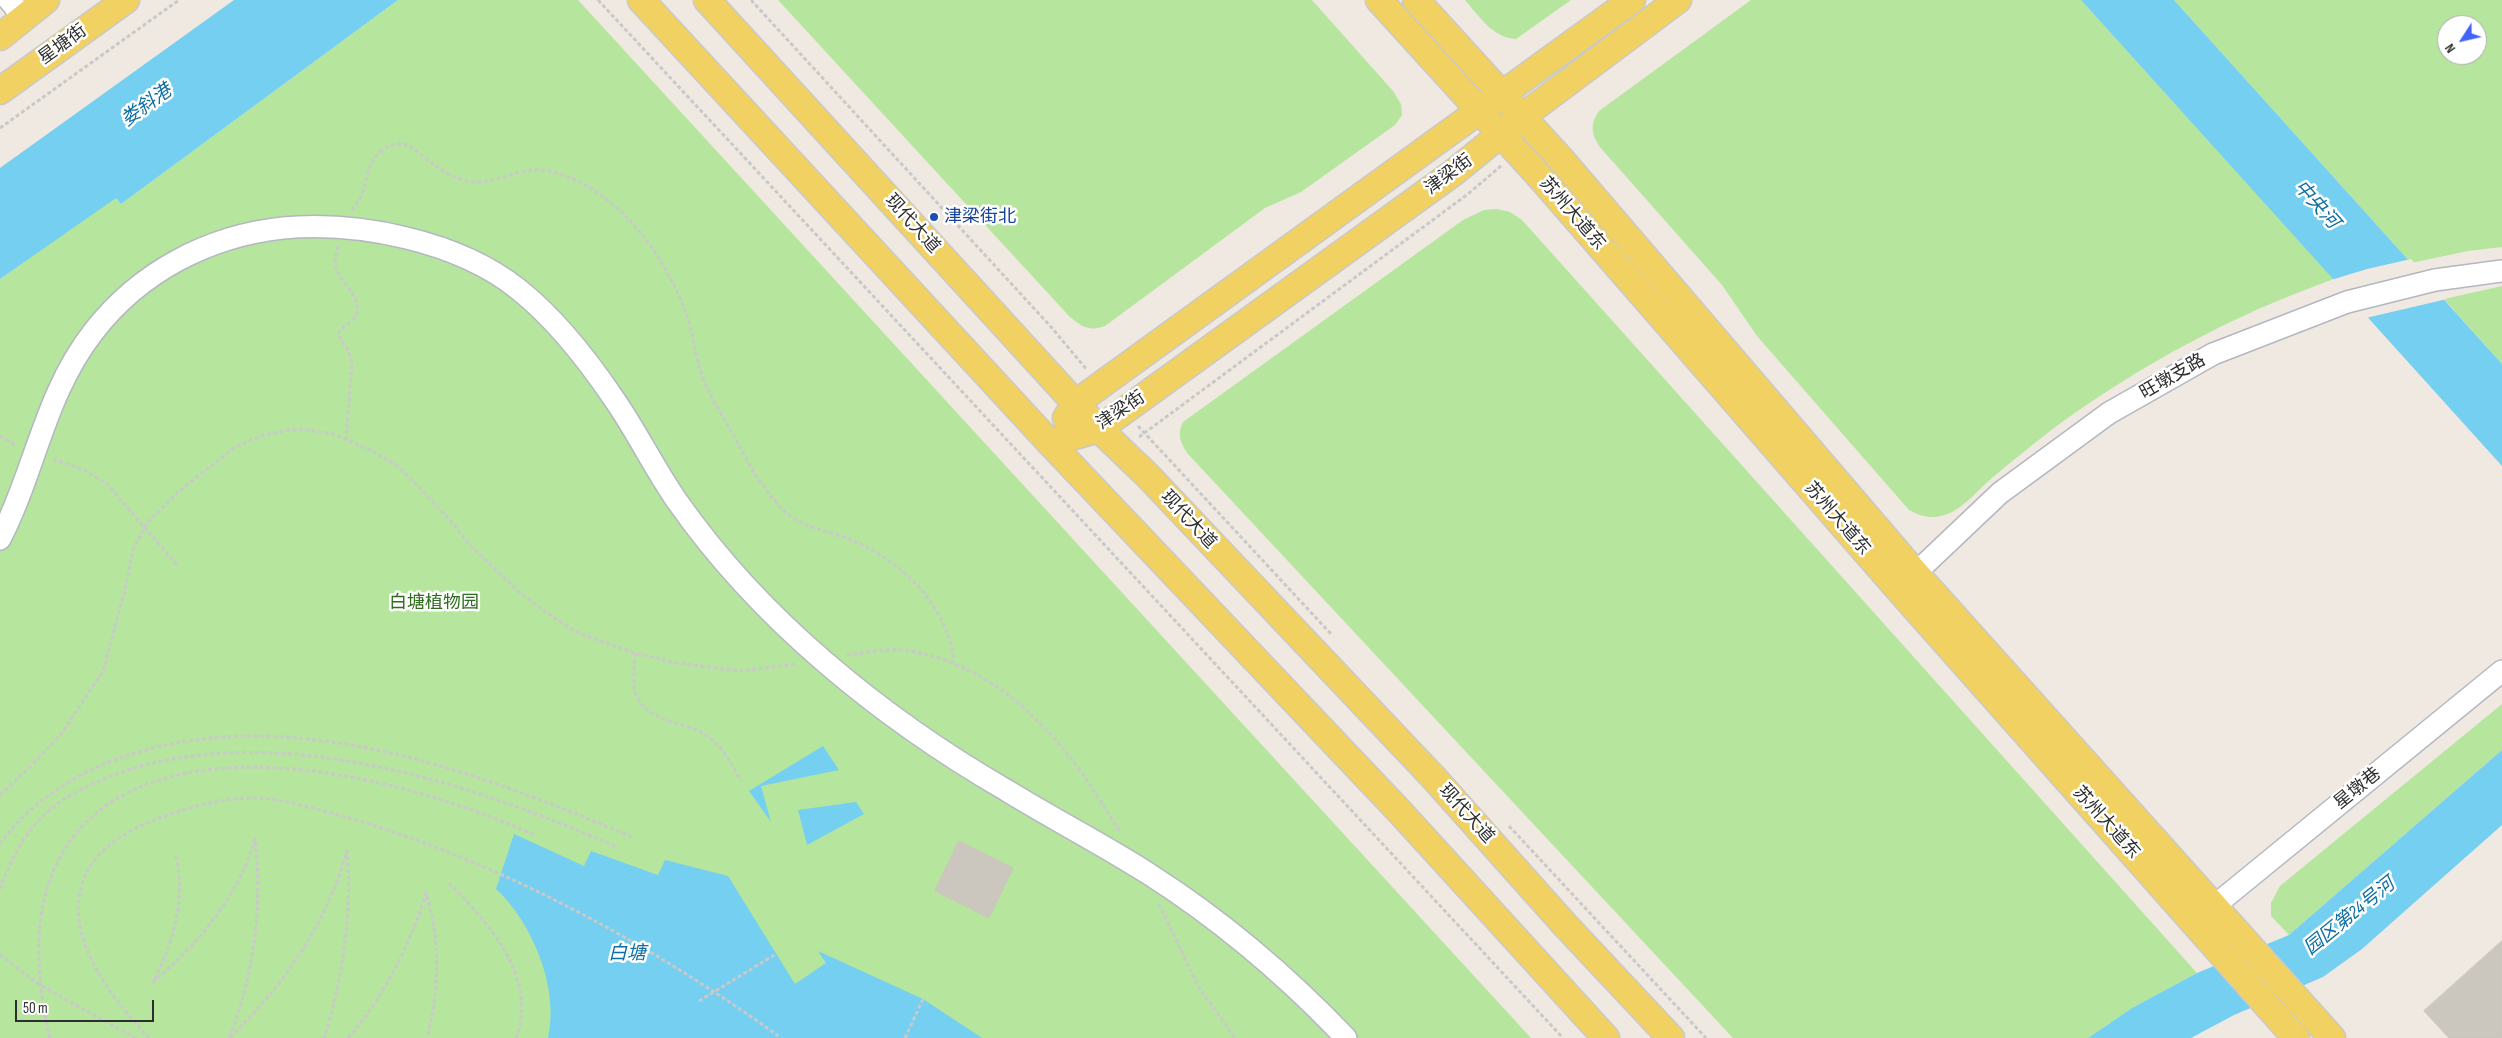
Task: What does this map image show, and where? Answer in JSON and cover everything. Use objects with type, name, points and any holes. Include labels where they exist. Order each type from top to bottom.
[{"type":"main road","points":[[0,37],[16,9],[46,0]]},
{"type":"main road","name":"星塘街","points":[[0,91],[126,0]]},
{"type":"main road","points":[[641,0],[1050,443],[1394,805],[1606,1038]]},
{"type":"main road","name":"现代大道","points":[[707,0],[1100,429],[1433,777],[1566,926],[1671,1038]]},
{"type":"main road","name":"苏州大道东","points":[[1379,0],[1907,582],[2251,947],[2332,1038]]},
{"type":"main road","name":"苏州大道东","points":[[1416,0],[1523,116],[1907,582],[2296,1038]]},
{"type":"main road","name":"津梁街","points":[[1050,443],[1076,403],[1632,0]]},
{"type":"main road","name":"津梁街","points":[[1050,443],[1100,429],[1453,173],[1510,143],[1523,116],[1678,0]]},
{"type":"street","points":[[0,539],[19,496],[59,386],[94,331],[133,290],[174,262],[229,239],[289,228],[349,229],[420,242],[456,254],[493,272],[516,287],[547,315],[600,378],[636,432],[668,488],[701,534],[759,600],[823,660],[865,695],[944,752],[1010,793],[1102,845],[1183,897],[1281,974],[1346,1038]]},
{"type":"street","name":"旺墩支路","points":[[1907,582],[2000,493],[2109,413],[2213,354],[2347,302],[2435,280],[2502,271]]},
{"type":"street","name":"星墩巷","points":[[2213,907],[2502,671]]},
{"type":"path","points":[[0,128],[179,0]]},
{"type":"path","points":[[598,0],[1563,1038]]},
{"type":"path","points":[[751,0],[1052,328],[1100,385]]},
{"type":"path","points":[[1122,451],[1468,194],[1510,143]]},
{"type":"path","points":[[1124,411],[1333,636]]},
{"type":"path","points":[[0,795],[62,733],[103,671],[124,594],[133,550],[145,527],[167,502],[200,473],[241,445],[260,436],[302,429],[332,434],[374,452],[399,467],[450,520],[468,543],[532,602],[581,634],[635,653],[670,661],[740,671],[762,670],[884,651],[912,652],[954,662],[1010,694],[1053,737],[1080,770],[1125,839]]},
{"type":"path","points":[[0,436],[34,453],[73,465],[101,479],[177,565]]},
{"type":"path","points":[[635,653],[635,691],[640,700],[663,719],[694,729],[710,738],[728,758],[741,781]]},
{"type":"path","points":[[0,844],[22,818],[44,799],[70,781],[100,765],[136,752],[176,743],[222,738],[274,737],[332,742],[396,754],[468,774],[546,801],[632,837]]},
{"type":"path","points":[[0,889],[18,849],[36,822],[65,799],[94,783],[136,768],[189,756],[221,754],[296,755],[386,769],[492,798],[615,846]]},
{"type":"path","points":[[127,787],[197,770],[249,768],[302,770],[356,778],[410,790],[488,815],[535,835]]},
{"type":"path","points":[[149,1038],[117,1000],[97,971],[85,945],[79,921],[78,900],[82,882],[90,866],[102,852],[133,830],[188,809],[254,798],[287,803],[354,820],[421,843],[488,870],[601,926],[714,991],[782,1038]]},
{"type":"path","points":[[1502,819],[1706,1038]]},
{"type":"path","points":[[176,856],[180,883],[177,918],[166,955],[153,982],[198,939],[226,903],[243,872],[255,839],[257,885],[252,952],[243,999],[229,1038]]},
{"type":"path","points":[[229,1038],[271,993],[303,949],[332,896],[347,851],[347,893],[343,951],[335,996],[324,1038]]},
{"type":"path","points":[[449,883],[490,928],[513,968],[521,1003],[521,1018],[516,1038]]},
{"type":"path","points":[[348,1038],[369,1011],[393,973],[414,928],[426,893],[433,926],[436,962],[435,993],[427,1038]]},
{"type":"path","points":[[1158,902],[1198,986],[1234,1038]]},
{"type":"path","points":[[699,1000],[776,954]]},
{"type":"path","points":[[0,955],[26,975],[135,1038]]},
{"type":"path","points":[[24,964],[29,983]]},
{"type":"path","points":[[905,1038],[923,999]]},
{"type":"path","points":[[41,1018],[50,1038]]},
{"type":"green space","name":"白塘植物园","points":[[398,0],[578,0],[1531,1038],[0,1038],[0,279],[116,197],[121,204]]},
{"type":"green space","points":[[778,0],[1312,0],[1393,91],[1401,104],[1402,115],[1395,125],[1301,192],[1265,208],[1105,326],[1090,328],[1077,323],[1069,316]]},
{"type":"green space","points":[[1465,0],[1571,0],[1516,39],[1500,35],[1493,30]]},
{"type":"green space","points":[[1751,0],[2081,0],[2334,279],[2296,293],[2224,325],[2188,343],[2120,383],[2030,446],[1963,505],[1952,512],[1935,517],[1914,513],[1909,510],[1757,336],[1722,285],[1599,146],[1594,137],[1593,124],[1599,111]]},
{"type":"green space","points":[[2174,0],[2502,0],[2502,247],[2468,251],[2411,263]]},
{"type":"green space","points":[[1497,209],[1510,212],[1522,220],[2197,973],[2132,1008],[2088,1038],[1733,1038],[1188,454],[1180,438],[1183,422],[1463,220],[1484,210]]},
{"type":"green space","points":[[2502,286],[2502,364],[2444,299]]},
{"type":"green space","points":[[2502,704],[2502,750],[2289,935],[2271,916],[2271,903],[2280,886]]},
{"type":"water","name":"娄斜港","points":[[234,0],[398,0],[121,204],[116,198],[0,279],[0,168]]},
{"type":"water","name":"中央河","points":[[2081,0],[2174,0],[2502,364],[2502,466]]},
{"type":"water","points":[[823,746],[839,770],[761,786],[771,822],[749,791]]},
{"type":"water","name":"园区第24号河","points":[[2502,750],[2502,825],[2362,949],[2323,977],[2234,1015],[2191,1038],[2088,1038],[2132,1008],[2197,973],[2289,935]]},
{"type":"water","points":[[856,802],[864,814],[807,845],[798,810]]},
{"type":"water","name":"白塘","points":[[514,834],[584,866],[591,851],[658,875],[665,860],[728,876],[795,984],[826,963],[818,951],[923,999],[982,1038],[548,1038],[551,1019],[550,999],[540,958],[521,919],[496,889]]},
{"type":"pier","points":[[2411,259],[2447,299],[2366,318],[2331,280],[2367,269]]},
{"type":"building","points":[[959,841],[1013,868],[989,918],[935,891]]},
{"type":"building","points":[[2502,941],[2502,1038],[2449,1038],[2424,1011]]},
{"type":"place","name":"津梁街北","points":[[934,217]]}]
